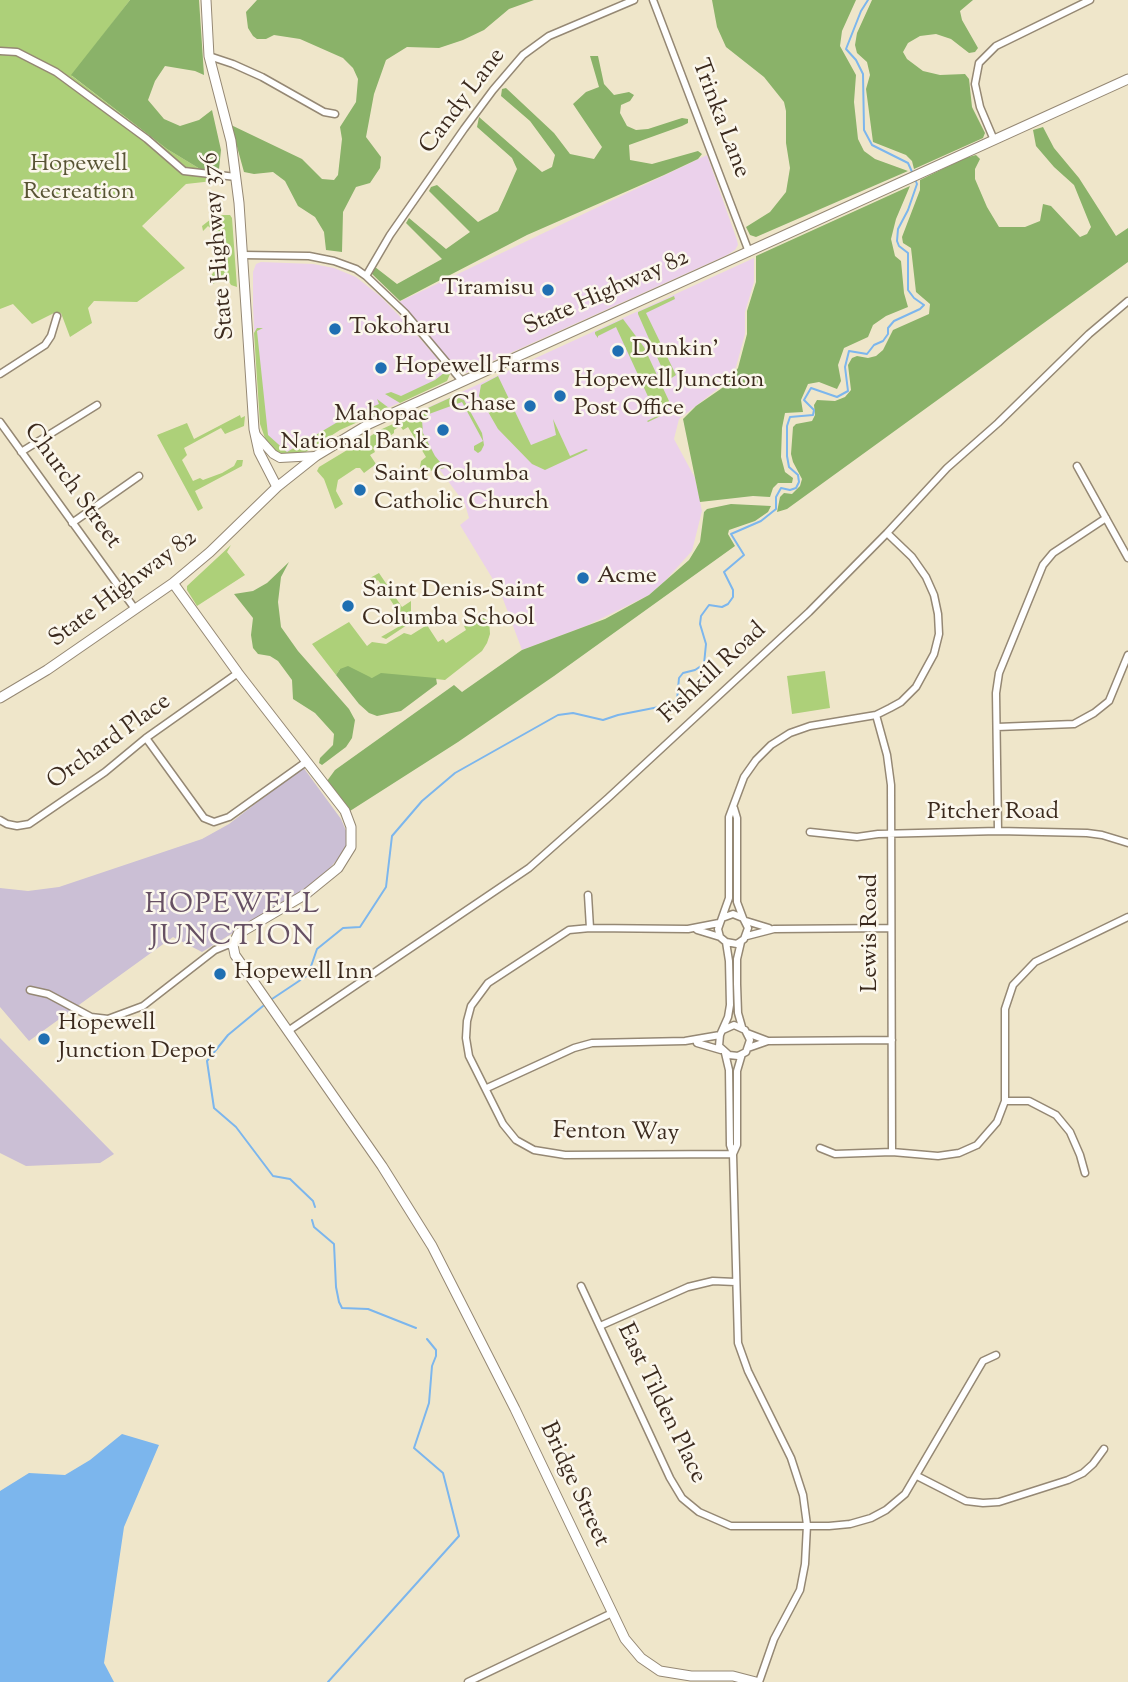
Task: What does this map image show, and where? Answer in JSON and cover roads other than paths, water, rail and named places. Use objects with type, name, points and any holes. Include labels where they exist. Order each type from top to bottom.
[{"type":"main road","name":"State Highway 376","points":[[206,0],[209,56],[231,141],[236,177],[254,433],[259,452],[277,487]]},
{"type":"main road","name":"State Highway 82","points":[[0,698],[49,669],[173,583],[210,552],[277,487],[316,456],[369,424],[1128,79]]},
{"type":"main road","points":[[173,583],[237,673],[348,816],[353,836],[351,847],[338,868],[324,881],[238,934],[233,944]]},
{"type":"main road","name":"Bridge Street","points":[[233,944],[235,954],[382,1166],[448,1275],[625,1639],[650,1666],[674,1674],[733,1676],[757,1682]]},
{"type":"street","name":"Candy Lane","points":[[366,276],[390,234],[468,123],[523,55],[549,36],[634,0]]},
{"type":"street","name":"Trinka Lane","points":[[653,0],[749,252]]},
{"type":"street","points":[[994,140],[975,84],[979,63],[996,46],[1090,0]]},
{"type":"street","points":[[0,51],[17,52],[56,72],[147,139],[184,171],[236,177]]},
{"type":"street","points":[[209,56],[252,73],[324,112],[335,114]]},
{"type":"street","points":[[243,255],[317,258],[334,261],[366,276],[405,313],[462,382]]},
{"type":"street","name":"Fishkill Road","points":[[288,1031],[529,868],[809,612],[947,468],[998,423],[1089,334],[1127,305]]},
{"type":"street","points":[[0,374],[45,345],[58,316]]},
{"type":"street","points":[[21,452],[97,405]]},
{"type":"street","name":"Church Street","points":[[0,422],[135,609]]},
{"type":"street","points":[[254,433],[280,458],[316,456]]},
{"type":"street","points":[[1077,466],[1128,558]]},
{"type":"street","points":[[72,523],[139,476]]},
{"type":"street","points":[[998,831],[996,694],[999,673],[1043,565],[1061,547],[1106,517]]},
{"type":"street","points":[[757,1682],[774,1639],[800,1590],[805,1564],[807,1525],[803,1495],[791,1458],[748,1371],[738,1343],[729,1070],[721,1033],[730,1005],[729,961],[721,921],[728,904],[729,817],[744,777],[756,760],[780,739],[810,726],[877,715],[901,702],[916,687],[934,654],[939,634],[938,614],[926,577],[912,557],[887,533]]},
{"type":"street","points":[[997,727],[1074,724],[1109,701],[1128,655]]},
{"type":"street","name":"Orchard Place","points":[[0,820],[17,826],[29,824],[105,772],[146,738],[237,673]]},
{"type":"street","name":"Lewis Road","points":[[877,715],[891,785],[892,1153]]},
{"type":"street","points":[[146,738],[204,818],[214,822],[229,817],[306,762]]},
{"type":"street","points":[[733,1154],[737,1145],[737,1071],[750,1040],[738,1013],[737,959],[748,928],[737,902],[737,818],[734,806]]},
{"type":"street","name":"Pitcher Road","points":[[810,832],[857,837],[892,833],[998,831],[1102,835],[1128,843]]},
{"type":"street","points":[[587,895],[590,928]]},
{"type":"street","points":[[721,921],[733,914],[774,929],[891,928]]},
{"type":"street","points":[[820,1148],[835,1154],[892,1153],[938,1156],[968,1150],[977,1145],[994,1128],[1005,1101],[1006,1009],[1013,985],[1035,962],[1128,917]]},
{"type":"street","name":"Fenton Way","points":[[721,921],[688,929],[569,930],[488,983],[471,1006],[466,1038],[469,1056],[503,1124],[516,1140],[534,1150],[565,1154],[733,1154]]},
{"type":"street","name":"Fenton Way","points":[[688,929],[723,940]]},
{"type":"street","points":[[723,940],[733,944],[774,929]]},
{"type":"street","points":[[30,990],[48,994],[91,1017],[108,1019],[143,1006],[215,950],[226,944],[233,944]]},
{"type":"street","points":[[486,1088],[573,1048],[592,1043],[685,1041],[721,1033],[734,1026],[768,1041]]},
{"type":"street","points":[[748,1048],[768,1041],[892,1040]]},
{"type":"street","points":[[685,1041],[733,1056],[743,1054]]},
{"type":"street","points":[[1005,1101],[1029,1101],[1056,1115],[1070,1132],[1085,1173]]},
{"type":"street","points":[[600,1326],[688,1287],[713,1282],[735,1282]]},
{"type":"street","name":"East Tilden Place","points":[[581,1286],[670,1478],[682,1498],[699,1512],[731,1526],[839,1525],[871,1518],[886,1510],[905,1494],[917,1476],[983,1361],[996,1355]]},
{"type":"street","points":[[917,1476],[966,1501],[999,1502],[1083,1473],[1104,1449]]},
{"type":"street","points":[[468,1682],[612,1613]]},
{"type":"water","points":[[122,1434],[159,1445],[124,1527],[104,1663],[114,1682],[0,1682],[0,1491],[29,1473],[65,1475],[90,1460]]},
{"type":"waterway","points":[[868,0],[846,49],[863,74],[864,130],[872,145],[908,163],[913,174]]},
{"type":"waterway","points":[[272,999],[308,975],[317,949],[343,928],[360,927],[386,887],[392,836],[422,801],[455,773],[558,715],[573,713],[603,720],[669,705],[677,700],[679,678],[683,673],[704,664],[706,644],[700,624],[701,616],[709,605],[722,607],[733,597],[733,590],[724,572],[744,555],[731,534],[761,521],[776,509],[776,497],[781,488],[790,490],[796,488],[799,482],[798,475],[789,467],[787,456],[787,426],[790,417],[813,415],[814,410],[804,400],[811,388],[837,397],[848,391],[845,367],[849,351],[867,354],[874,345],[883,341],[894,321],[924,305],[908,290],[908,253],[897,241],[898,229],[917,184],[915,179]]},
{"type":"waterway","points":[[263,1006],[228,1035],[207,1061],[214,1108],[236,1127],[273,1176],[290,1179],[313,1201],[315,1207]]},
{"type":"waterway","points":[[312,1220],[314,1227],[334,1244],[336,1287],[342,1308],[368,1309],[416,1328]]},
{"type":"waterway","points":[[328,1682],[459,1536],[443,1473],[414,1448],[429,1403],[432,1366],[436,1356],[436,1350],[427,1339]]},
{"type":"place","name":"Tiramisu","points":[[548,290]]},
{"type":"place","name":"Tokoharu","points":[[335,329]]},
{"type":"place","name":"Dunkin'","points":[[618,351]]},
{"type":"place","name":"Hopewell Farms","points":[[381,368]]},
{"type":"place","name":"Hopewell Junction Post Office","points":[[560,396]]},
{"type":"place","name":"Chase","points":[[530,406]]},
{"type":"place","name":"Mahopac National Bank","points":[[443,430]]},
{"type":"place","name":"Saint Columba Catholic Church","points":[[360,490]]},
{"type":"place","name":"Acme","points":[[583,578]]},
{"type":"place","name":"Saint Denis-Saint Columba School","points":[[348,606]]},
{"type":"place","name":"Hopewell Inn","points":[[220,974]]},
{"type":"place","name":"Hopewell Junction Depot","points":[[44,1039]]},
{"type":"district","name":"HOPEWELL JUNCTION","points":[[233,923]]},
{"type":"park label","name":"Hopewell Recreation","points":[[79,180]]}]
